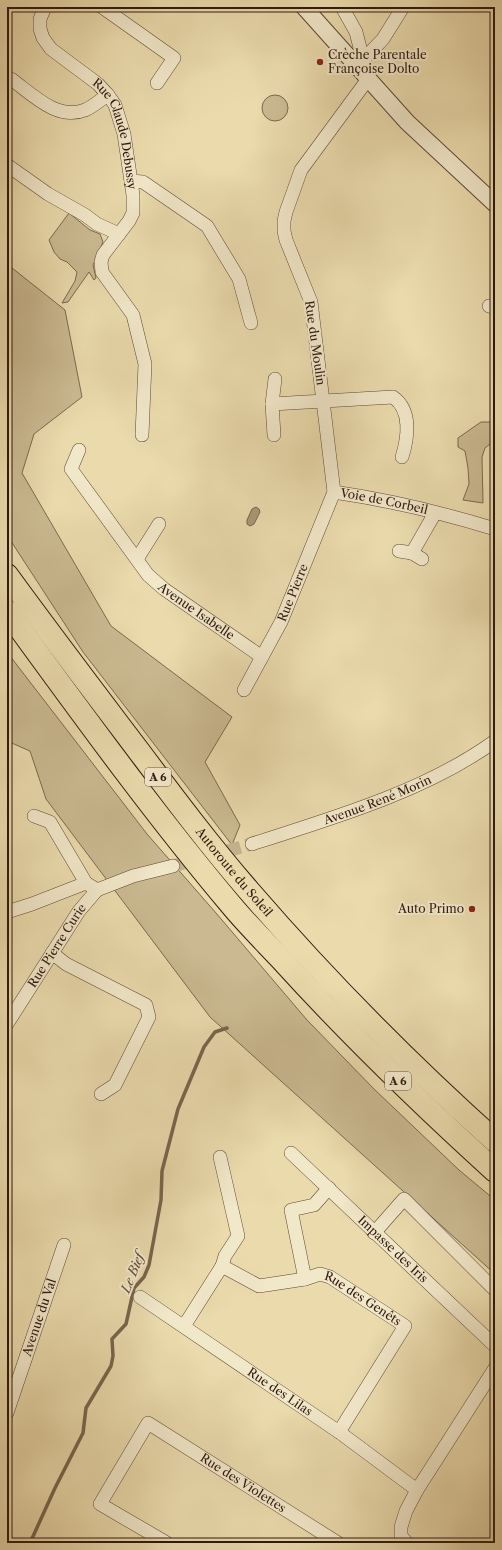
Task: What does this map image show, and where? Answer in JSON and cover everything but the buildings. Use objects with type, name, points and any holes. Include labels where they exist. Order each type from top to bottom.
[{"type":"highway","name":"Autoroute du Soleil","points":[[7,575],[193,824],[249,891],[320,972],[392,1045],[495,1141]]},
{"type":"highway","name":"Autoroute du Soleil","points":[[7,611],[176,838],[233,907],[368,1052],[432,1114],[495,1171]]},
{"type":"street","name":"Rue Claude Debussy","points":[[45,7],[40,19],[40,29],[43,38],[51,49],[98,84],[108,94],[115,105],[120,120],[131,182],[133,213],[104,255],[101,262],[102,272],[105,278],[133,315],[145,364],[142,435]]},
{"type":"street","points":[[102,7],[174,58],[157,83]]},
{"type":"street","points":[[304,7],[408,122],[495,204]]},
{"type":"street","points":[[342,7],[356,32],[368,79]]},
{"type":"street","points":[[363,60],[383,39],[403,7]]},
{"type":"street","points":[[7,78],[11,79],[54,110],[71,113],[85,110],[108,94]]},
{"type":"street","name":"Rue du Moulin","points":[[334,492],[311,302],[286,240],[284,221],[296,181],[301,170],[368,79]]},
{"type":"street","points":[[7,165],[48,194],[85,215],[97,224],[119,234]]},
{"type":"street","points":[[131,182],[143,182],[207,226],[239,280],[251,323]]},
{"type":"street","points":[[274,435],[272,404],[275,379]]},
{"type":"street","points":[[272,404],[393,396],[399,400],[403,408],[407,433],[402,457]]},
{"type":"street","name":"Avenue Isabelle","points":[[79,450],[71,469],[148,575],[164,589],[262,657]]},
{"type":"street","name":"Voie de Corbeil","points":[[334,492],[366,497],[495,529]]},
{"type":"street","name":"Rue Pierre","points":[[244,690],[281,622],[334,492]]},
{"type":"street","name":"Voie de Corbeil","points":[[411,554],[435,513]]},
{"type":"street","points":[[137,559],[159,524]]},
{"type":"street","name":"Avenue René Morin","points":[[252,844],[330,819],[391,796],[445,771],[495,741]]},
{"type":"street","points":[[34,816],[50,822],[86,883],[98,890],[132,876],[173,866]]},
{"type":"street","points":[[7,912],[86,883]]},
{"type":"street","name":"Rue Pierre Curie","points":[[7,1024],[79,911],[98,890]]},
{"type":"street","points":[[52,953],[66,964],[146,1005],[149,1017],[115,1085],[102,1094]]},
{"type":"street","name":"Impasse des Iris","points":[[291,1153],[495,1346]]},
{"type":"street","points":[[184,1326],[222,1266],[225,1256],[238,1236],[220,1157]]},
{"type":"street","points":[[306,1278],[291,1210],[314,1205],[329,1188]]},
{"type":"street","points":[[374,1233],[404,1199],[495,1290]]},
{"type":"street","name":"Avenue du Val","points":[[7,1413],[64,1246]]},
{"type":"street","name":"Rue des Genêts","points":[[222,1266],[259,1286],[306,1278],[320,1274],[330,1277],[405,1326],[339,1432]]},
{"type":"street","name":"Rue des Lilas","points":[[140,1297],[339,1432],[417,1490]]},
{"type":"street","points":[[402,1541],[401,1527],[406,1511],[417,1490],[495,1368]]},
{"type":"street","name":"Rue des Violettes","points":[[167,1543],[100,1504],[148,1423],[338,1543]]},
{"type":"shaded area","points":[[275,95],[284,99],[288,108],[284,117],[275,121],[266,117],[262,108],[266,99]]},
{"type":"shaded area","points":[[69,213],[90,230],[100,234],[103,242],[93,265],[96,278],[94,280],[89,272],[68,302],[62,303],[75,281],[77,272],[67,262],[60,259],[54,252],[49,240]]},
{"type":"shaded area","points":[[7,264],[65,310],[82,397],[34,434],[22,473],[111,626],[232,717],[205,762],[240,825],[232,845],[83,652],[7,535]]},
{"type":"shaded area","points":[[481,422],[495,422],[495,440],[485,448],[482,457],[483,503],[463,500],[469,484],[468,468],[465,451],[458,447],[458,438]]},
{"type":"shaded area","points":[[256,507],[260,512],[254,524],[250,526],[247,524],[247,520],[252,509]]},
{"type":"shaded area","points":[[10,656],[147,834],[307,1020],[374,1089],[459,1170],[495,1200],[495,1274],[210,1017],[46,799],[30,751],[7,741],[7,657]]},
{"type":"waterway","name":"Le Bief","points":[[30,1543],[55,1488],[83,1433],[86,1408],[111,1366],[113,1356],[112,1339],[126,1324],[134,1288],[144,1277],[149,1265],[161,1200],[162,1171],[178,1109],[204,1047],[215,1032],[227,1028]]},
{"type":"tunnel","points":[[173,866],[252,844]]},
{"type":"place","name":"Crèche Parentale Françoise Dolto","points":[[320,62]]},
{"type":"place","name":"Auto Primo","points":[[472,909]]}]
